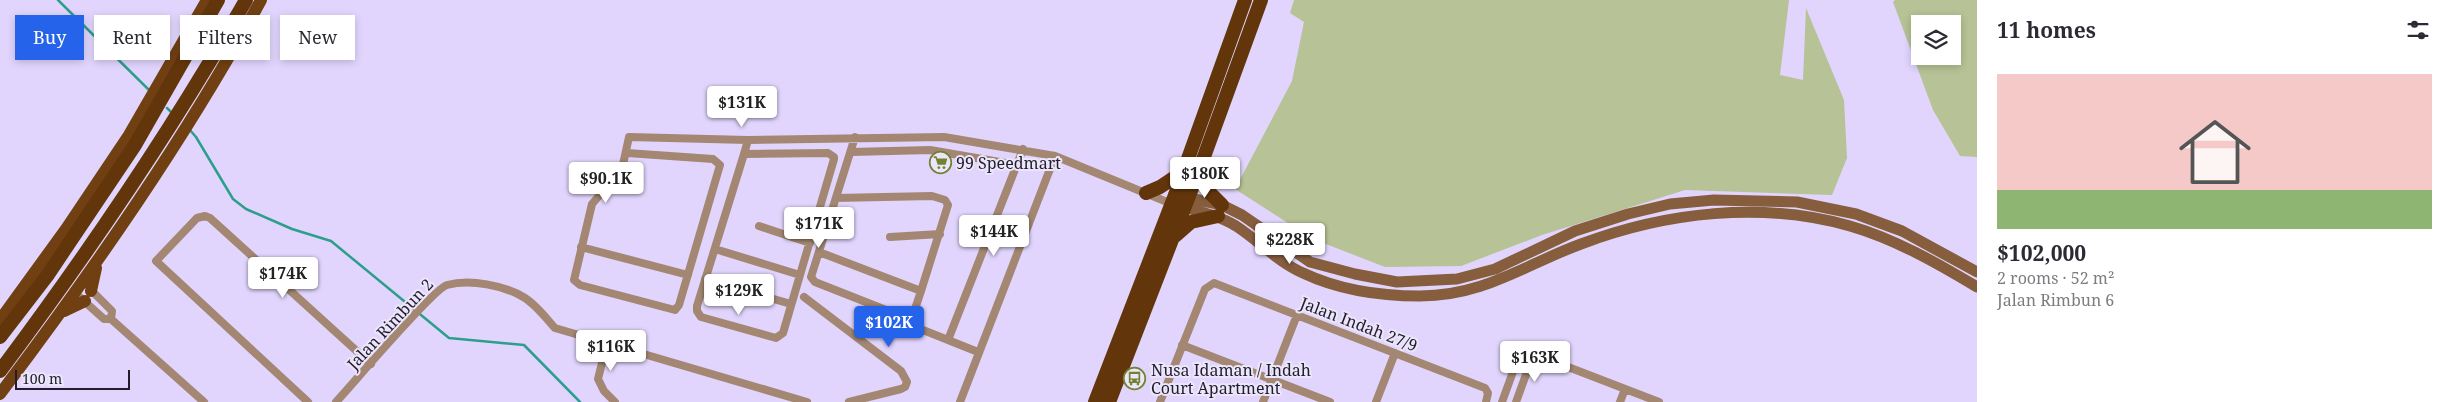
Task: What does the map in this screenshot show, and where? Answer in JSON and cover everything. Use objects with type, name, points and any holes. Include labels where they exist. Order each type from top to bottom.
[{"type":"highway","points":[[0,337],[47,276],[135,145],[218,0]]},
{"type":"highway","points":[[0,371],[83,258],[153,155],[246,0]]},
{"type":"highway","points":[[1095,402],[1176,200],[1184,171],[1245,0]]},
{"type":"highway","points":[[1109,402],[1171,240],[1176,200],[1201,165],[1261,0]]},
{"type":"highway","points":[[1171,240],[1191,222],[1220,211],[1209,192],[1201,165]]},
{"type":"highway","points":[[1146,193],[1160,187],[1184,171]]},
{"type":"main road","points":[[0,320],[66,229],[129,134],[207,0]]},
{"type":"main road","points":[[0,394],[60,314],[86,294],[97,264],[164,164],[261,0]]},
{"type":"main road","points":[[1176,200],[1242,215],[1310,262],[1355,274],[1397,282],[1457,278],[1495,269],[1575,232],[1628,214],[1670,204],[1714,200],[1797,202],[1856,214],[1902,231],[1977,272]]},
{"type":"main road","points":[[1220,211],[1277,258],[1302,273],[1333,284],[1374,293],[1420,296],[1459,292],[1498,282],[1579,245],[1633,226],[1713,213],[1796,215],[1852,227],[1900,244],[1977,287]]},
{"type":"main road","points":[[66,229],[66,243],[74,251],[88,256],[105,253]]},
{"type":"main road","points":[[42,262],[86,294]]},
{"type":"main road","points":[[13,303],[22,299],[36,303],[44,311],[48,329]]},
{"type":"street","points":[[627,153],[712,159],[719,163],[679,306],[673,310],[576,283],[574,274],[592,204],[622,168],[627,153],[629,137],[748,140],[944,136],[1055,156],[1146,193],[1176,200]]},
{"type":"street","points":[[836,198],[940,197],[945,200],[948,205],[940,234],[912,318],[909,319],[813,280],[811,277],[855,137]]},
{"type":"street","points":[[744,154],[828,154],[834,156],[791,304],[781,335],[776,338],[699,314],[697,306],[748,140]]},
{"type":"street","points":[[948,340],[1023,149]]},
{"type":"street","points":[[851,152],[930,150],[1017,165]]},
{"type":"street","points":[[960,402],[1055,156]]},
{"type":"street","points":[[308,402],[156,261],[201,216],[210,218],[371,364]]},
{"type":"street","points":[[759,226],[810,243]]},
{"type":"street","points":[[890,237],[940,234]]},
{"type":"street","points":[[581,247],[688,275]]},
{"type":"street","points":[[714,249],[800,275]]},
{"type":"street","points":[[819,252],[921,291]]},
{"type":"street","points":[[705,279],[791,304]]},
{"type":"street","name":"Jalan Rimbun 2","points":[[336,402],[426,302],[445,285],[476,283],[506,290],[525,298],[555,328],[807,402]]},
{"type":"street","name":"Jalan Indah 27/9","points":[[1182,346],[1205,289],[1209,285],[1220,285],[1485,388],[1488,393],[1486,402]]},
{"type":"street","points":[[86,294],[112,312],[111,319]]},
{"type":"street","points":[[86,294],[104,319],[111,319],[204,402]]},
{"type":"street","points":[[804,297],[901,371],[906,377],[905,386],[876,396],[849,402]]},
{"type":"street","points":[[1263,402],[1296,315]]},
{"type":"street","points":[[918,328],[978,352]]},
{"type":"street","points":[[606,343],[598,379],[604,391],[615,402]]},
{"type":"street","points":[[1160,402],[1182,346],[1330,402]]},
{"type":"street","points":[[1376,402],[1396,353]]},
{"type":"street","points":[[1516,402],[1534,355],[1541,356],[1659,402]]},
{"type":"street","points":[[1502,402],[1518,358]]},
{"type":"street","points":[[1620,402],[1625,389]]},
{"type":"green space","points":[[1294,0],[1789,0],[1780,75],[1803,80],[1806,8],[1844,100],[1847,158],[1832,195],[1685,190],[1542,235],[1461,266],[1385,267],[1313,239],[1235,189],[1292,81],[1304,22],[1290,13]]},
{"type":"green space","points":[[1895,0],[1977,0],[1977,157],[1960,156],[1933,110],[1916,65],[1961,65],[1961,15],[1911,15],[1911,51],[1893,2]]},
{"type":"waterway","points":[[58,0],[150,91]]},
{"type":"waterway","points":[[167,108],[172,113]]},
{"type":"waterway","points":[[189,129],[196,137],[233,199],[246,209],[292,229],[331,241],[449,338],[524,345],[580,402]]},
{"type":"place","name":"99 Speedmart","points":[[940,163]]},
{"type":"place","name":"Nusa Idaman / Indah Court Apartment","points":[[1135,379]]}]
